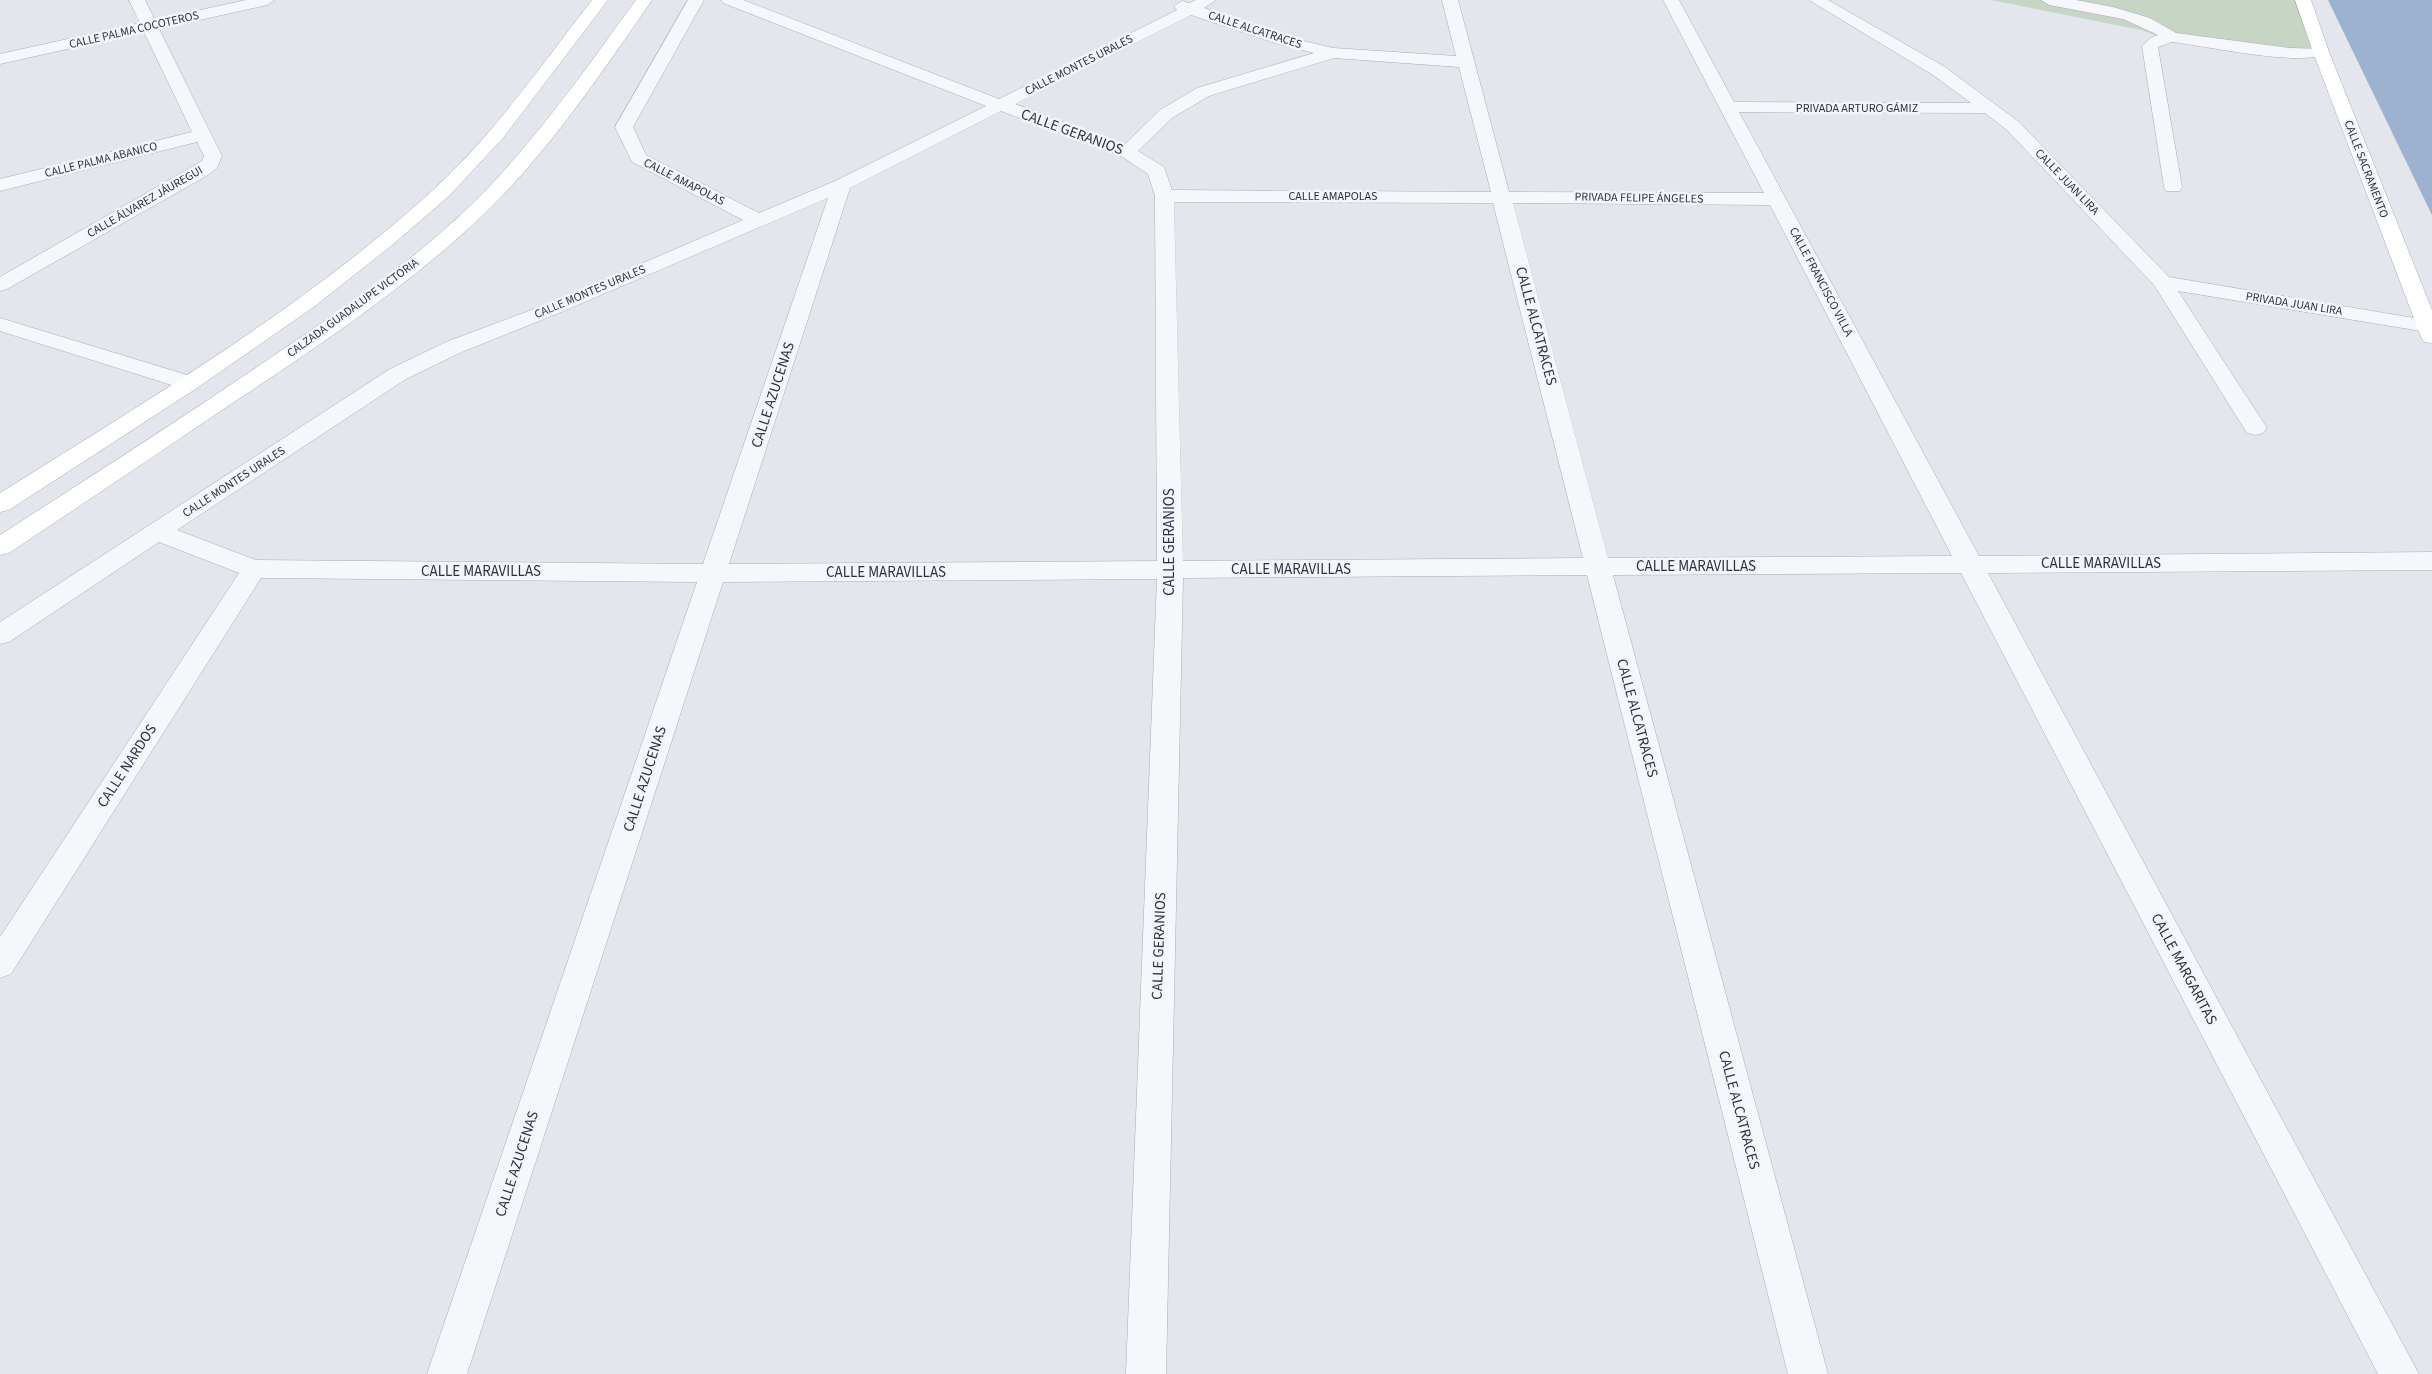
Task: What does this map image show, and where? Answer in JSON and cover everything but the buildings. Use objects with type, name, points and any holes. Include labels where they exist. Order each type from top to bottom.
[{"type":"main road","points":[[0,504],[189,383],[308,302],[384,242],[442,192],[497,134],[600,0]]},
{"type":"main road","name":"CALZADA GUADALUPE VICTORIA","points":[[0,547],[309,341],[407,271],[476,211],[524,160],[558,120],[644,0]]},
{"type":"main road","name":"CALLE SACRAMENTO","points":[[2304,0],[2321,52],[2430,331]]},
{"type":"street","name":"CALLE ÁLVAREZ JÁUREGUI","points":[[0,285],[201,171],[210,164],[213,156],[137,0]]},
{"type":"street","name":"CALLE PALMA COCOTEROS","points":[[0,59],[267,0]]},
{"type":"street","name":"CALLE AMAPOLAS","points":[[696,0],[624,127],[638,158],[759,221]]},
{"type":"street","name":"CALLE GERANIOS","points":[[729,0],[1127,152],[1157,171],[1164,196],[1170,570],[1146,1374]]},
{"type":"street","name":"CALLE ALCATRACES","points":[[1166,0],[1281,40],[1334,53],[1466,62]]},
{"type":"street","name":"CALLE MONTES URALES","points":[[0,635],[398,374],[454,347],[552,309],[842,185],[1208,0]]},
{"type":"street","name":"CALLE ALCATRACES","points":[[1450,0],[1808,1374]]},
{"type":"street","name":"CALLE FRANCISCO VILLA","points":[[1671,0],[1970,564]]},
{"type":"street","name":"CALLE JUAN LIRA","points":[[1817,0],[1939,71],[1986,108],[2013,126],[2162,282],[2255,428]]},
{"type":"street","points":[[2049,0],[2124,15],[2159,27],[2172,37]]},
{"type":"street","points":[[2173,187],[2150,46],[2158,40],[2172,37],[2289,53],[2321,52]]},
{"type":"street","points":[[1127,152],[1166,114],[1202,92],[1334,53]]},
{"type":"street","name":"PRIVADA ARTURO GÁMIZ","points":[[1728,108],[1986,108]]},
{"type":"street","name":"CALLE PALMA ABANICO","points":[[0,185],[203,135]]},
{"type":"street","name":"CALLE AZUCENAS","points":[[447,1374],[842,185]]},
{"type":"street","name":"CALLE AMAPOLAS","points":[[1164,196],[1502,197]]},
{"type":"street","name":"PRIVADA FELIPE ÁNGELES","points":[[1502,197],[1777,200]]},
{"type":"street","name":"PRIVADA JUAN LIRA","points":[[2162,282],[2430,331]]},
{"type":"street","points":[[0,324],[189,383]]},
{"type":"street","name":"CALLE MARAVILLAS","points":[[157,532],[254,570],[713,573],[2432,561]]},
{"type":"street","name":"CALLE MARGARITAS","points":[[1970,564],[2399,1374]]},
{"type":"street","name":"CALLE NARDOS","points":[[0,964],[254,570]]},
{"type":"green space","points":[[1991,0],[2296,0],[2318,54],[2295,59],[2174,42],[2141,30]]},
{"type":"water","points":[[2328,0],[2432,0],[2432,215]]}]
